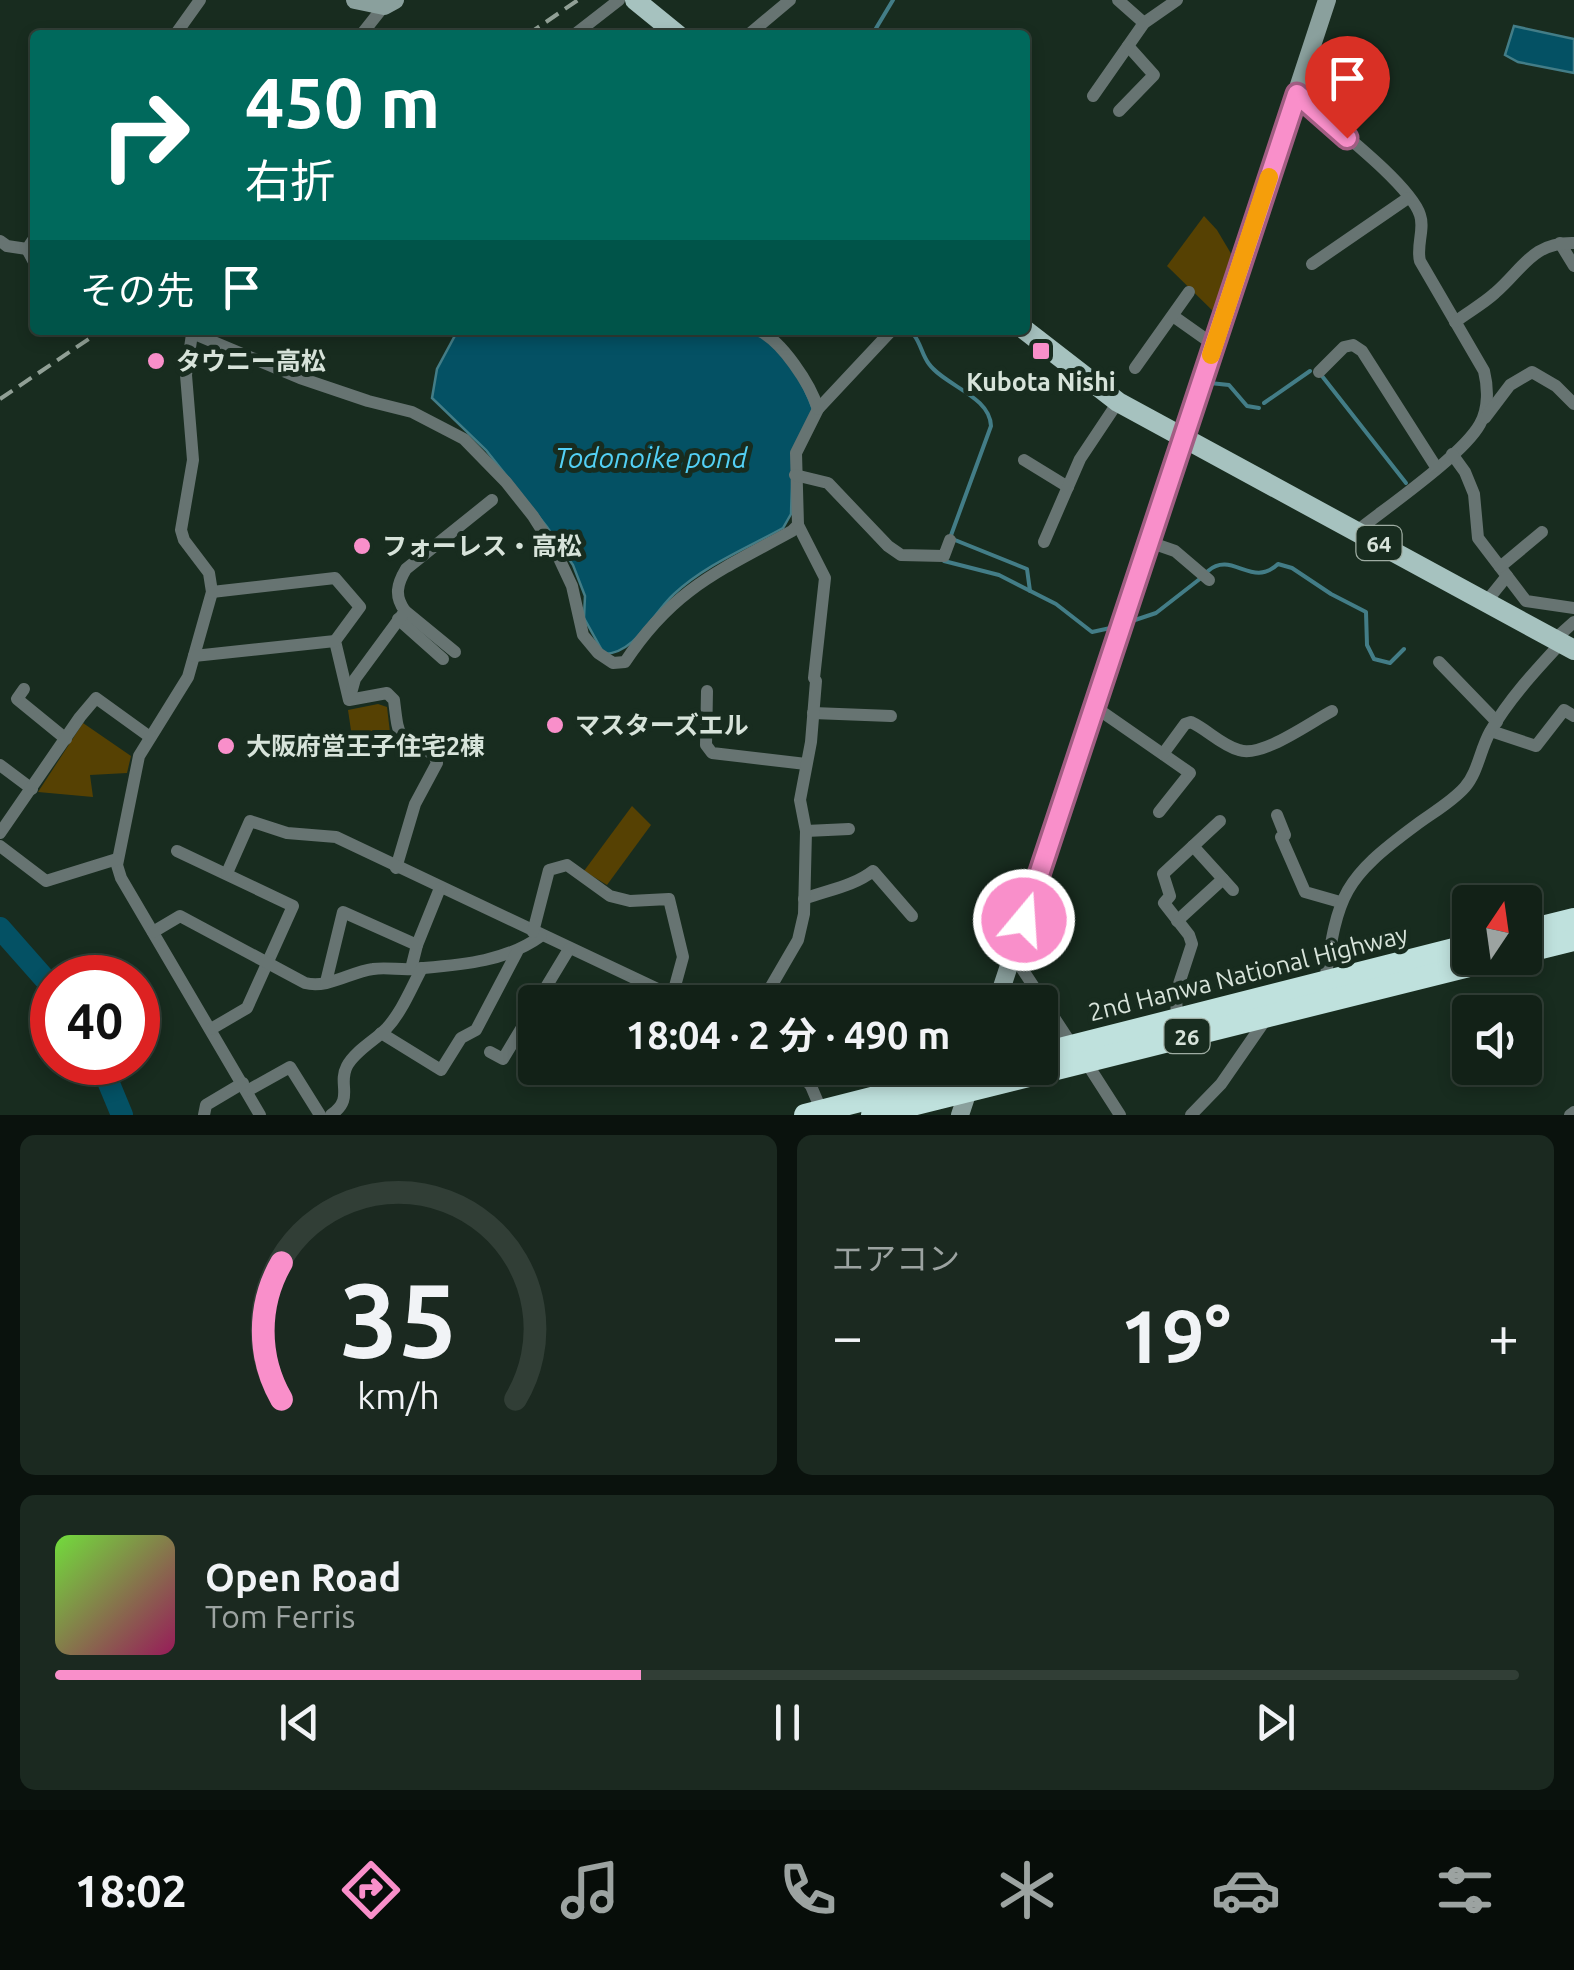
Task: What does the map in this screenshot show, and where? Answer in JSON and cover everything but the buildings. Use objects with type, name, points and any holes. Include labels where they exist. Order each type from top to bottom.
[{"type":"highway","points":[[1542,934],[1572,938]]},
{"type":"highway","points":[[1542,947],[1572,938]]},
{"type":"highway","name":"2nd Hanwa National Highway","points":[[1058,1054],[1079,1053],[1177,1020],[1452,950]]},
{"type":"highway","name":"2nd Hanwa National Highway","points":[[1058,1057],[1268,1016],[1452,970]]},
{"type":"highway","name":"2nd Hanwa National Highway","points":[[817,1114],[933,1085]]},
{"type":"highway","name":"2nd Hanwa National Highway","points":[[872,1115],[949,1085]]},
{"type":"main road","points":[[635,0],[672,30]]},
{"type":"main road","name":"64","points":[[1030,334],[1118,402],[1563,644]]},
{"type":"street","points":[[179,30],[200,0]]},
{"type":"street","points":[[354,0],[390,3]]},
{"type":"street","points":[[593,28],[619,0]]},
{"type":"street","points":[[754,30],[790,0]]},
{"type":"street","points":[[1118,0],[1144,23]]},
{"type":"street","points":[[1093,96],[1144,23],[1177,0]]},
{"type":"street","points":[[1003,985],[1327,0]]},
{"type":"street","points":[[366,30],[390,3]]},
{"type":"street","points":[[1118,111],[1154,75],[1128,46]]},
{"type":"street","points":[[1297,94],[1368,155],[1408,198],[1422,220],[1420,262],[1484,371],[1486,408],[1480,424]]},
{"type":"street","points":[[1312,264],[1408,198]]},
{"type":"street","points":[[0,241],[7,246],[30,243]]},
{"type":"street","points":[[1455,322],[1491,297],[1524,262],[1548,245],[1567,243],[1574,266]]},
{"type":"street","points":[[1135,368],[1189,292]]},
{"type":"street","points":[[1173,316],[1214,344]]},
{"type":"street","points":[[188,335],[186,375],[193,460],[181,530],[209,574],[212,592],[188,677],[139,756],[116,859],[121,878],[260,1115]]},
{"type":"street","points":[[196,335],[351,396],[412,412],[464,440],[491,464],[533,516],[572,586],[583,635],[612,663],[625,662],[664,612],[692,586],[798,525]]},
{"type":"street","points":[[766,335],[781,344],[818,409]]},
{"type":"street","points":[[772,985],[798,940],[804,899],[806,831],[800,800],[814,713],[825,578],[798,525],[796,452],[818,409],[887,335]]},
{"type":"street","points":[[1319,372],[1344,347],[1353,345],[1362,352],[1436,467]]},
{"type":"street","points":[[1357,531],[1452,454],[1507,389],[1532,372],[1538,372],[1574,404]]},
{"type":"street","points":[[1486,381],[1507,389]]},
{"type":"street","points":[[1044,542],[1080,459],[1118,402]]},
{"type":"street","points":[[1452,454],[1474,494],[1478,538],[1526,601],[1574,608]]},
{"type":"street","points":[[1024,460],[1068,486]]},
{"type":"street","points":[[794,476],[828,483],[901,555],[944,556],[950,540]]},
{"type":"street","points":[[448,655],[402,615],[398,583],[406,569],[492,500]]},
{"type":"street","points":[[1486,602],[1504,571],[1542,532]]},
{"type":"street","points":[[1149,542],[1175,552],[1209,580]]},
{"type":"street","points":[[194,656],[334,641],[360,607],[335,578],[212,592]]},
{"type":"street","points":[[349,700],[355,680],[402,615]]},
{"type":"street","points":[[1325,982],[1340,902],[1371,860],[1463,790],[1494,727],[1532,675],[1563,644],[1574,622]]},
{"type":"street","points":[[334,641],[349,700]]},
{"type":"street","points":[[1438,662],[1494,727],[1536,746],[1564,710],[1574,716]]},
{"type":"street","points":[[24,688],[17,699],[66,739]]},
{"type":"street","points":[[706,691],[706,745],[712,752],[806,764]]},
{"type":"street","points":[[349,700],[386,694],[394,700],[398,734],[406,742],[434,754],[437,763],[415,804],[396,868]]},
{"type":"street","points":[[0,833],[96,698],[150,737]]},
{"type":"street","points":[[1095,707],[1190,773],[1159,812]]},
{"type":"street","points":[[1162,754],[1184,724],[1191,722],[1242,752],[1257,752],[1332,711]]},
{"type":"street","points":[[814,713],[892,716]]},
{"type":"street","points":[[0,765],[32,789]]},
{"type":"street","points":[[1277,815],[1285,835],[1280,837],[1305,892],[1340,902]]},
{"type":"street","points":[[226,873],[250,821],[287,832],[336,838],[644,984]]},
{"type":"street","points":[[1177,1020],[1176,993],[1192,944],[1164,903],[1170,896],[1163,874],[1220,822]]},
{"type":"street","points":[[806,831],[850,830]]},
{"type":"street","points":[[0,846],[46,880],[116,859]]},
{"type":"street","points":[[1193,846],[1233,890]]},
{"type":"street","points":[[177,851],[293,906],[247,1008],[211,1029]]},
{"type":"street","points":[[381,1033],[441,1070],[461,1038],[476,1030],[518,952],[537,934],[549,870],[567,865],[610,896],[630,901],[669,899],[684,957],[681,985]]},
{"type":"street","points":[[804,899],[859,882],[874,871],[912,916]]},
{"type":"street","points":[[1177,920],[1223,879]]},
{"type":"street","points":[[331,1115],[342,1105],[346,1092],[344,1070],[349,1062],[381,1033],[402,1006],[416,968],[417,945],[440,888]]},
{"type":"street","points":[[326,982],[343,912],[417,945]]},
{"type":"street","points":[[153,932],[180,916],[315,986],[373,969],[504,958],[518,952]]},
{"type":"street","points":[[547,985],[569,949]]},
{"type":"street","points":[[1013,955],[1120,1115]]},
{"type":"street","points":[[1197,1112],[1268,1016]]},
{"type":"street","points":[[490,1052],[504,1058],[518,1034]]},
{"type":"street","points":[[204,1115],[206,1106],[290,1067],[320,1115]]},
{"type":"street","points":[[810,1085],[817,1114]]},
{"type":"street","points":[[960,1115],[972,1085]]},
{"type":"shaded area","points":[[1204,216],[1233,257],[1216,314],[1167,266]]},
{"type":"shaded area","points":[[378,704],[387,707],[391,741],[353,744],[348,710]]},
{"type":"shaded area","points":[[83,723],[131,756],[127,773],[90,775],[93,797],[38,792]]},
{"type":"shaded area","points":[[632,806],[651,825],[607,885],[584,871]]},
{"type":"water","points":[[1514,26],[1574,39],[1574,73],[1518,62],[1505,55]]},
{"type":"water","name":"Todonoike pond","points":[[455,335],[757,335],[783,353],[814,413],[793,454],[791,514],[783,528],[699,574],[674,594],[634,640],[604,654],[584,618],[585,596],[573,565],[486,450],[432,398],[437,369]]},
{"type":"waterway","points":[[875,30],[893,0]]},
{"type":"waterway","points":[[914,335],[929,364],[975,399],[989,416],[991,426],[950,538],[1027,569],[1030,591]]},
{"type":"waterway","points":[[1264,403],[1310,371]]},
{"type":"waterway","points":[[1322,376],[1406,483]]},
{"type":"waterway","points":[[1210,383],[1229,385],[1247,406],[1259,408]]},
{"type":"waterway","points":[[944,561],[999,575],[1056,604],[1092,632],[1115,627]]},
{"type":"waterway","points":[[1208,571],[1225,565],[1259,573],[1278,564],[1292,568],[1366,612],[1367,645],[1374,659],[1390,663],[1404,649]]},
{"type":"waterway","points":[[1129,622],[1156,613],[1201,578]]},
{"type":"waterway","points":[[0,928],[30,962]]},
{"type":"waterway","points":[[110,1085],[122,1115]]},
{"type":"railway","points":[[534,30],[578,0]]},
{"type":"railway","points":[[0,399],[95,335]]},
{"type":"slow traffic","points":[[1211,355],[1269,177]]},
{"type":"place","name":"Kubota Nishi","points":[[1041,351]]},
{"type":"place","name":"タウニー高松","points":[[156,361]]},
{"type":"place","name":"フォーレス・高松","points":[[362,546]]},
{"type":"place","name":"マスターズエル","points":[[555,725]]},
{"type":"place","name":"大阪府営王子住宅2棟","points":[[226,746]]},
{"type":"route","points":[[1024,920],[1297,94],[1347,138]]}]
